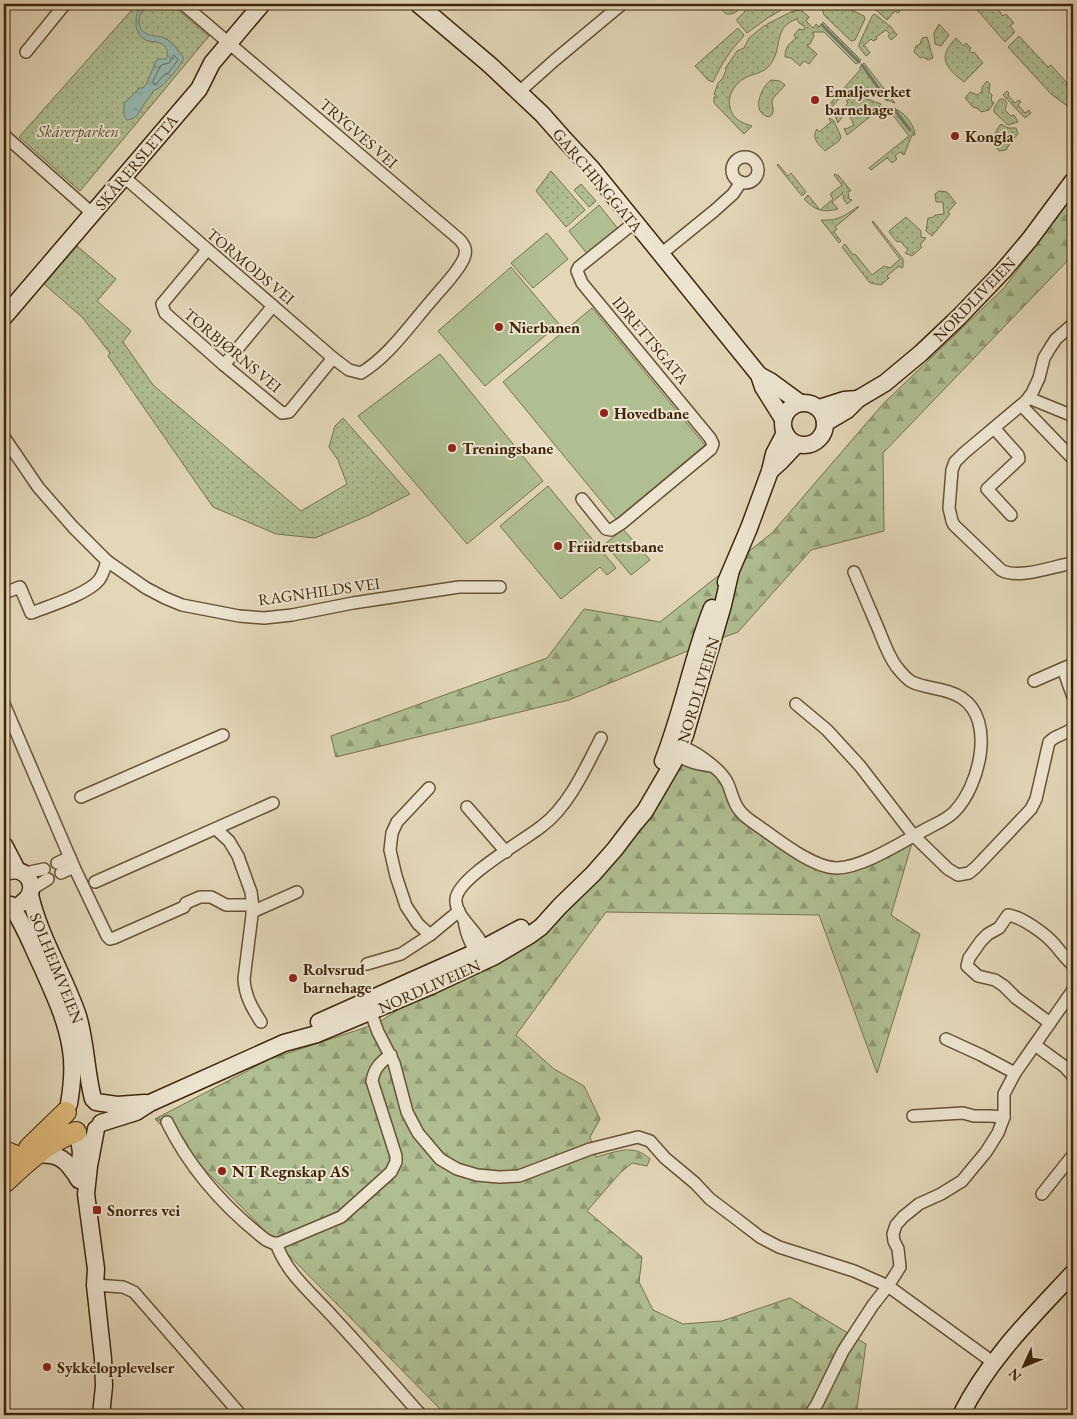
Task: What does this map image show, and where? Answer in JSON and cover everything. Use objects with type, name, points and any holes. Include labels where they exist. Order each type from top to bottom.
[{"type":"highway","points":[[4,1171],[19,1154],[38,1140],[67,1108]]},
{"type":"highway","points":[[4,1183],[19,1154],[45,1147],[65,1136],[77,1133]]},
{"type":"main road","name":"SKÅRERSLETTA","points":[[4,317],[198,90],[212,62],[262,4]]},
{"type":"main road","name":"GARCHINGGATA","points":[[418,4],[519,92],[542,114],[592,169],[759,375],[763,387],[789,432]]},
{"type":"main road","name":"NORDLIVEIEN","points":[[822,416],[844,400],[858,399],[884,383],[959,317],[1003,272],[1073,181]]},
{"type":"main road","name":"GARCHINGGATA","points":[[759,375],[800,403]]},
{"type":"main road","points":[[800,403],[809,403],[822,416],[823,432],[817,440],[807,444],[789,432],[789,408],[800,403]]},
{"type":"main road","name":"NORDLIVEIEN","points":[[77,1133],[89,1133],[98,1126],[136,1112],[150,1103],[284,1043],[316,1034],[368,1006],[438,983],[482,954],[517,943],[541,927],[604,862],[634,824],[639,808],[658,771],[675,749],[708,618],[730,574],[749,528],[770,471],[774,454],[789,432]]},
{"type":"main road","points":[[4,846],[15,872]]},
{"type":"main road","name":"SOLHEIMVEIEN","points":[[15,872],[30,880],[36,919],[81,1026],[90,1085],[95,1100]]},
{"type":"main road","points":[[6,904],[20,904],[27,899],[31,892]]},
{"type":"main road","name":"SOLHEIMVEIEN","points":[[6,904],[27,934],[57,1002],[68,1033],[73,1066],[67,1108]]},
{"type":"main road","name":"NORDLIVEIEN","points":[[67,1108],[78,1098],[83,1097],[116,1105],[150,1103]]},
{"type":"main road","points":[[95,1100],[102,1114],[98,1126],[86,1194],[96,1269],[95,1285],[103,1359],[104,1386],[101,1415]]},
{"type":"main road","points":[[67,1108],[67,1124],[77,1133],[80,1152],[79,1204],[88,1270],[95,1285]]},
{"type":"main road","points":[[19,1154],[45,1153],[59,1157],[69,1166],[78,1180]]},
{"type":"main road","points":[[961,1415],[994,1363],[1024,1325],[1073,1272]]},
{"type":"street","points":[[26,52],[65,4]]},
{"type":"street","name":"TRYGVES VEI","points":[[183,4],[460,240],[466,250],[464,259],[440,290],[383,356],[361,373]]},
{"type":"street","points":[[519,92],[622,4]]},
{"type":"street","points":[[4,135],[93,214]]},
{"type":"street","name":"TORMODS VEI","points":[[124,177],[206,250],[334,358],[349,370],[361,373]]},
{"type":"street","points":[[661,254],[733,194],[741,182]]},
{"type":"street","name":"IDRETTSGATA","points":[[582,499],[606,529],[611,530],[711,449],[713,444],[582,283],[577,271],[579,267],[635,222]]},
{"type":"street","name":"TORBJØRNS VEI","points":[[206,250],[162,304],[165,313],[224,365],[282,413],[289,412],[334,358]]},
{"type":"street","points":[[224,365],[273,306]]},
{"type":"street","points":[[1073,324],[1056,339],[1050,348],[1044,358],[1039,378],[1025,402],[955,462],[952,470],[948,508],[954,525],[1006,573],[1031,572],[1073,562]]},
{"type":"street","points":[[1025,402],[1073,416]]},
{"type":"street","points":[[1025,402],[1073,459]]},
{"type":"street","points":[[994,428],[1018,455],[1019,459],[987,489],[1011,515]]},
{"type":"street","name":"RAGNHILDS VEI","points":[[4,437],[38,487],[73,527],[107,561],[146,588],[182,605],[239,616],[264,618],[459,587],[500,587]]},
{"type":"street","points":[[4,593],[20,586],[32,613],[92,587],[100,579],[107,561]]},
{"type":"street","points":[[675,749],[699,764],[711,766],[725,778],[733,800],[740,812],[794,851],[826,867],[837,868],[879,855],[937,824],[954,812],[967,795],[976,772],[980,752],[981,730],[975,710],[962,698],[910,681],[895,665],[854,572]]},
{"type":"street","points":[[1034,681],[1068,667],[1073,697]]},
{"type":"street","points":[[4,704],[72,862],[110,939],[184,907],[186,903],[200,897],[210,897],[226,905],[253,909],[297,892]]},
{"type":"street","points":[[796,704],[828,730],[860,766],[914,836],[948,869],[958,875],[969,873],[976,867],[1031,809],[1036,799],[1049,742],[1073,729]]},
{"type":"street","points":[[81,797],[223,735]]},
{"type":"street","points":[[482,954],[474,930],[461,915],[456,898],[461,886],[468,879],[544,826],[562,806],[601,738]]},
{"type":"street","points":[[429,788],[397,822],[392,833],[390,850],[406,906],[418,924],[430,935]]},
{"type":"street","points":[[95,882],[273,803]]},
{"type":"street","points":[[467,807],[506,852]]},
{"type":"street","points":[[216,829],[229,841],[238,856],[251,892],[253,909],[244,979],[249,1001],[261,1022]]},
{"type":"street","points":[[59,868],[72,862]]},
{"type":"street","points":[[15,872],[46,874],[31,892]]},
{"type":"street","points":[[368,964],[401,954],[461,915]]},
{"type":"street","points":[[1050,1023],[995,980],[978,976],[967,967],[968,962],[981,941],[988,934],[999,928],[1008,915],[1020,918],[1053,943],[1073,965]]},
{"type":"street","points":[[810,1415],[843,1351],[900,1267],[898,1249],[893,1234],[896,1225],[919,1204],[962,1182],[986,1152],[998,1133],[1004,1117],[1004,1094],[1015,1074],[1073,990]]},
{"type":"street","points":[[368,1006],[378,1032],[391,1055],[407,1112],[418,1134],[440,1159],[457,1169],[477,1175],[519,1176],[590,1149],[638,1137],[650,1140],[665,1158],[696,1183],[710,1199],[760,1237],[779,1247],[854,1271],[888,1286],[994,1363]]},
{"type":"street","points":[[946,1039],[1015,1074]]},
{"type":"street","points":[[1035,1045],[1065,1067],[1073,1076]]},
{"type":"street","points":[[276,1244],[341,1217],[383,1180],[393,1168],[396,1156],[372,1081],[380,1062],[391,1055]]},
{"type":"street","points":[[913,1116],[963,1112],[974,1116],[1004,1117]]},
{"type":"street","points":[[167,1122],[181,1150],[205,1182],[262,1237],[276,1244],[285,1263],[301,1283],[421,1415]]},
{"type":"street","points":[[1042,1194],[1073,1155]]},
{"type":"street","points":[[95,1285],[123,1287],[134,1292],[240,1415]]},
{"type":"green space","name":"Skårerparken","points":[[137,4],[171,4],[209,36],[80,191],[19,137]]},
{"type":"green space","points":[[721,4],[739,4],[739,9],[731,14],[726,14],[722,10]]},
{"type":"green space","points":[[745,4],[758,4],[760,6],[762,4],[799,4],[785,8],[747,33],[737,21],[745,11]]},
{"type":"green space","points":[[823,4],[839,4],[864,16],[865,19],[855,40],[851,41],[824,15]]},
{"type":"green space","points":[[878,4],[893,4],[900,11],[898,13],[895,11],[887,20],[876,10]]},
{"type":"green space","points":[[972,4],[994,4],[1003,16],[1006,14],[1014,23],[1010,26],[1015,32],[1005,42]]},
{"type":"green space","points":[[795,10],[801,10],[809,17],[806,21],[813,28],[816,24],[819,27],[823,22],[861,60],[856,64],[824,32],[814,32],[810,44],[807,45],[817,54],[809,64],[804,61],[800,66],[791,58],[785,57],[785,54],[788,46],[796,38],[794,35],[799,29],[804,30],[805,28],[797,19],[790,22],[782,31],[776,54],[770,65],[764,70],[741,80],[731,94],[729,103],[733,115],[741,122],[752,126],[744,134],[714,103],[716,95],[714,94],[718,83],[723,78],[725,69],[737,51],[744,48],[749,38],[765,25],[768,26],[767,24],[793,11],[795,12]]},
{"type":"green space","points":[[874,14],[891,27],[897,35],[891,40],[888,36],[890,34],[886,30],[876,37],[877,39],[873,41],[871,39],[863,46],[870,53],[866,56],[859,47],[859,44]]},
{"type":"green space","points":[[939,24],[949,35],[941,46],[935,44],[934,33]]},
{"type":"green space","points":[[738,28],[744,35],[743,37],[726,58],[713,82],[708,80],[695,66]]},
{"type":"green space","points":[[1019,36],[1048,67],[1051,65],[1067,83],[1066,85],[1069,88],[1073,85],[1073,110],[1051,94],[1008,47]]},
{"type":"green space","points":[[927,37],[933,58],[928,60],[923,57],[920,58],[914,52],[922,38]]},
{"type":"green space","points":[[956,38],[964,46],[966,43],[971,48],[969,50],[972,53],[974,52],[983,63],[964,82],[952,71],[946,62],[945,56],[947,51]]},
{"type":"green space","points":[[864,63],[895,103],[857,90],[846,93],[829,111],[827,107]]},
{"type":"green space","points":[[771,80],[780,81],[785,85],[772,101],[773,112],[769,117],[763,115],[760,111],[759,100],[767,83]]},
{"type":"green space","points":[[987,81],[990,84],[991,100],[994,103],[989,110],[981,112],[973,107],[965,98],[970,92],[978,95]]},
{"type":"green space","points":[[1007,91],[1015,103],[1019,100],[1021,102],[1018,105],[1025,113],[1029,110],[1031,113],[1025,118],[1003,95]]},
{"type":"green space","points":[[854,96],[881,104],[876,112],[847,135],[844,128],[846,129],[854,125],[850,117],[843,112],[838,123],[834,114],[838,115],[848,103],[846,101]]},
{"type":"green space","points":[[1000,99],[1004,99],[1007,103],[1005,110],[1011,116],[1014,115],[1018,122],[1008,125],[994,112],[994,108]]},
{"type":"green space","points":[[886,106],[899,110],[909,120],[915,135],[912,135],[904,155],[900,152],[895,156],[897,159],[892,163],[887,158],[871,170],[869,168],[909,136]]},
{"type":"green space","points":[[830,118],[834,121],[841,137],[839,141],[825,151],[816,141],[815,132],[817,129],[819,132],[831,122]]},
{"type":"green space","points":[[1001,124],[1008,128],[1016,128],[1018,134],[1006,150],[999,151],[991,140]]},
{"type":"green space","points":[[777,165],[788,176],[791,173],[806,192],[802,196]]},
{"type":"green space","points":[[551,171],[585,210],[566,227],[536,191]]},
{"type":"green space","points":[[835,174],[839,176],[851,191],[848,191],[849,199],[852,200],[847,204],[842,194],[832,202],[838,209],[820,210],[833,199],[830,194],[842,185]]},
{"type":"green space","points":[[581,184],[596,201],[589,207],[574,190]]},
{"type":"green space","points":[[939,191],[947,192],[956,203],[948,212],[950,214],[932,236],[926,231],[928,218],[944,214],[943,202],[936,202],[935,194]]},
{"type":"green space","points":[[808,195],[820,210],[812,206],[804,199]]},
{"type":"green space","points":[[1073,196],[1073,255],[883,453],[884,531],[811,550],[738,632],[569,700],[336,757],[331,736],[547,658],[584,609],[660,622],[772,533],[883,404],[1004,288]]},
{"type":"green space","points":[[599,205],[619,230],[588,255],[569,231]]},
{"type":"green space","points":[[859,207],[835,227],[837,229],[834,232],[841,241],[839,243],[821,220],[832,220],[841,217]]},
{"type":"green space","points":[[906,217],[921,231],[921,237],[926,238],[920,245],[922,247],[912,256],[905,253],[908,250],[900,241],[897,242],[889,232]]},
{"type":"green space","points":[[873,221],[903,259],[903,267],[899,266],[887,276],[889,278],[881,285],[870,283],[842,247],[845,244],[872,275],[884,266],[890,268],[900,259]]},
{"type":"green space","points":[[547,233],[568,259],[533,288],[511,263]]},
{"type":"green space","points":[[77,246],[116,279],[97,301],[131,331],[123,342],[153,385],[301,511],[347,484],[338,460],[329,447],[335,426],[343,418],[410,494],[367,516],[315,538],[276,534],[213,507],[108,356],[110,353],[82,317],[44,284]]},
{"type":"green space","name":"Nierbanen","points":[[511,267],[559,324],[485,386],[438,331]]},
{"type":"green space","name":"Hovedbane","points":[[592,308],[705,445],[616,519],[503,382]]},
{"type":"green space","name":"Treningsbane","points":[[440,354],[543,481],[467,544],[358,416]]},
{"type":"green space","name":"Friidrettsbane","points":[[548,486],[616,568],[607,575],[600,567],[561,599],[500,526]]},
{"type":"green space","points":[[623,529],[650,560],[631,575],[605,544]]},
{"type":"green space","points":[[675,747],[716,770],[740,812],[826,867],[850,865],[914,836],[891,915],[920,934],[877,1073],[819,915],[606,912],[516,1035],[554,1069],[584,1086],[600,1119],[590,1137],[596,1157],[617,1151],[631,1150],[644,1154],[650,1159],[647,1166],[632,1163],[620,1173],[587,1211],[642,1257],[639,1282],[653,1310],[683,1324],[722,1321],[790,1298],[866,1344],[856,1415],[803,1415],[796,1412],[791,1415],[446,1415],[155,1119],[270,1059],[376,1024],[485,954],[533,927],[638,818]]},
{"type":"water","points":[[144,4],[151,4],[143,10],[140,16],[142,30],[149,35],[168,40],[184,58],[170,77],[153,91],[138,115],[127,120],[124,115],[124,103],[139,88],[143,88],[156,61],[158,59],[166,59],[167,54],[167,49],[162,44],[145,40],[137,31],[137,14]]},
{"type":"waterway","points":[[822,25],[859,62]]},
{"type":"waterway","points":[[862,65],[887,100]]},
{"type":"waterway","points":[[894,109],[910,130]]},
{"type":"place","name":"Emaljeverket barnehage","points":[[815,100]]},
{"type":"place","name":"Kongla","points":[[955,136]]},
{"type":"place","name":"Nierbanen","points":[[499,327]]},
{"type":"place","name":"Hovedbane","points":[[604,413]]},
{"type":"place","name":"Treningsbane","points":[[452,448]]},
{"type":"place","name":"Friidrettsbane","points":[[558,546]]},
{"type":"place","name":"Rolvsrud barnehage","points":[[293,978]]},
{"type":"place","name":"NT Regnskap AS","points":[[222,1171]]},
{"type":"place","name":"Snorres vei","points":[[97,1210]]},
{"type":"place","name":"Sykkelopplevelser","points":[[47,1367]]}]
